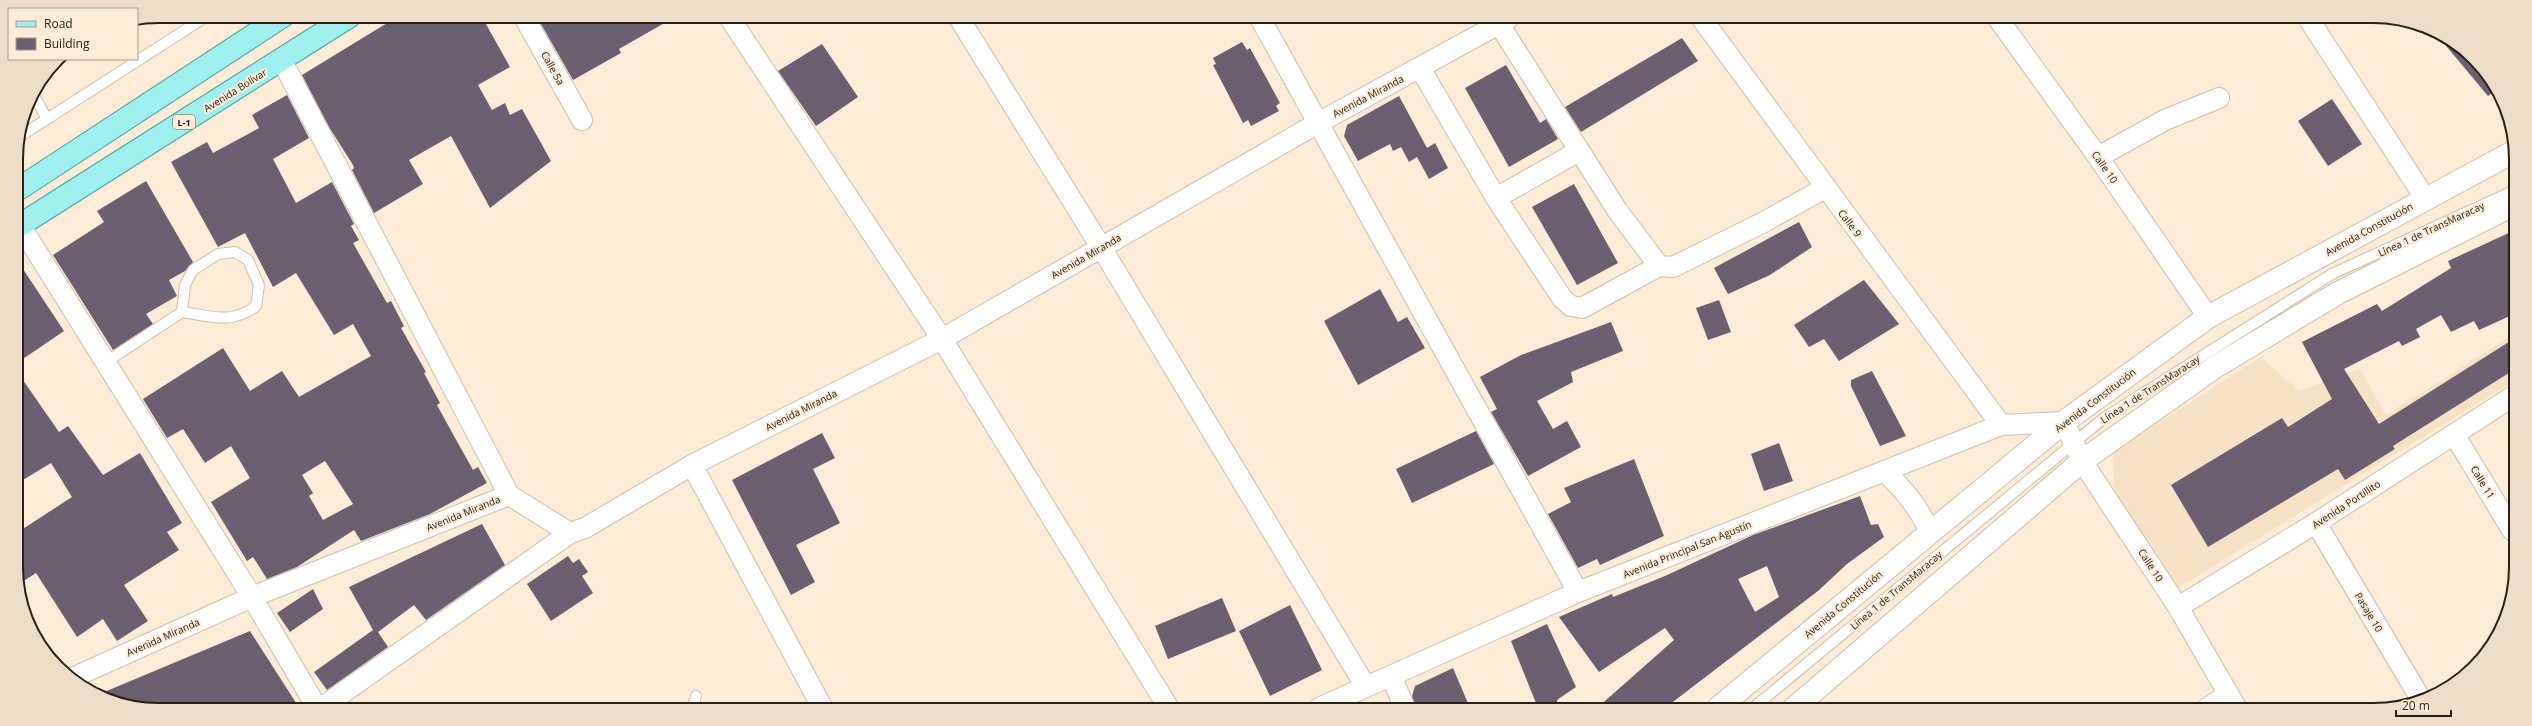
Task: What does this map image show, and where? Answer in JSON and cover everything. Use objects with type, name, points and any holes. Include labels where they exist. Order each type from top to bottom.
[{"type":"main road","points":[[23,185],[272,23]]},
{"type":"main road","name":"Avenida Bolívar","points":[[23,223],[282,61],[339,23]]},
{"type":"street","name":"Calle 5a","points":[[527,23],[582,120]]},
{"type":"street","points":[[733,23],[942,339],[1166,703]]},
{"type":"street","points":[[962,23],[1101,247],[1366,687]]},
{"type":"street","points":[[1263,23],[1578,592]]},
{"type":"street","name":"Avenida Miranda","points":[[77,676],[252,597],[509,495],[570,533],[585,528],[692,465],[942,339],[1318,123],[1502,23]]},
{"type":"street","points":[[1505,23],[1579,151],[1617,210],[1659,266],[1668,268],[1678,265],[1762,223],[1825,188]]},
{"type":"street","name":"Calle 9","points":[[1705,23],[2001,425]]},
{"type":"street","name":"Calle 10","points":[[2001,23],[2098,157],[2208,317]]},
{"type":"street","points":[[2311,23],[2425,198]]},
{"type":"street","points":[[282,61],[509,495]]},
{"type":"street","points":[[1420,68],[1496,198],[1562,298],[1571,306],[1582,308],[1659,266]]},
{"type":"street","points":[[2098,157],[2165,120],[2219,98]]},
{"type":"street","points":[[1496,198],[1579,151]]},
{"type":"street","name":"Avenida Constitución","points":[[1724,703],[2064,422],[2208,317],[2425,198],[2509,154]]},
{"type":"street","points":[[1799,703],[2078,452],[2338,293],[2509,207]]},
{"type":"street","points":[[23,234],[106,362],[252,597],[314,703]]},
{"type":"street","name":"Avenida Portillito","points":[[2178,607],[2316,523],[2509,399]]},
{"type":"street","name":"Calle 10","points":[[2064,422],[2078,452],[2178,607],[2233,702]]},
{"type":"street","name":"Avenida Principal San Agustín","points":[[1330,703],[1578,592],[2001,425],[2064,422]]},
{"type":"street","name":"Calle 11","points":[[2454,434],[2509,525]]},
{"type":"street","points":[[692,465],[820,703]]},
{"type":"street","points":[[1884,471],[1895,481],[1922,515],[1930,532]]},
{"type":"street","name":"Pasaje 10","points":[[2316,523],[2418,695]]},
{"type":"street","points":[[328,703],[570,533]]},
{"type":"street","points":[[1391,676],[1403,703]]},
{"type":"lane","points":[[26,133],[196,23]]},
{"type":"lane","points":[[37,99],[47,119]]},
{"type":"lane","name":"Línea 1 de TransMaracay","points":[[1759,703],[2078,452],[2104,418],[2332,274],[2509,193]]},
{"type":"lane","points":[[106,362],[182,312],[226,319],[244,315],[256,306],[259,285],[248,260],[235,252],[218,254],[193,270],[185,285],[182,312]]},
{"type":"lane","points":[[693,703],[696,696]]},
{"type":"shaded area","points":[[2509,337],[2509,384],[2176,589],[2114,491],[2113,452],[2261,357],[2299,391],[2360,369],[2386,415]]},
{"type":"building","points":[[387,23],[485,23],[510,67],[478,85],[492,110],[505,103],[510,115],[522,109],[551,161],[490,208],[451,136],[409,160],[423,184],[374,213],[352,170],[354,168],[353,165],[329,127],[302,75]]},
{"type":"building","points":[[540,23],[664,23],[619,49],[621,53],[573,80]]},
{"type":"building","points":[[1682,38],[1698,61],[1581,132],[1565,107]]},
{"type":"building","points":[[1242,42],[1247,50],[1250,48],[1280,103],[1276,106],[1279,111],[1251,126],[1248,120],[1243,123],[1213,65],[1216,64],[1213,58]]},
{"type":"building","points":[[2443,43],[2456,51],[2481,76],[2492,93],[2488,96]]},
{"type":"building","points":[[822,44],[858,97],[816,126],[778,71]]},
{"type":"building","points":[[1506,65],[1540,123],[1546,119],[1558,139],[1509,167],[1465,88]]},
{"type":"building","points":[[287,95],[309,138],[273,159],[296,203],[332,182],[354,224],[351,226],[359,240],[353,243],[387,303],[391,301],[404,326],[401,328],[426,372],[424,373],[440,403],[437,405],[454,436],[473,470],[478,467],[487,483],[430,514],[361,541],[354,530],[297,567],[267,579],[253,557],[247,561],[211,502],[250,478],[231,446],[205,463],[183,429],[167,438],[143,399],[223,348],[250,391],[282,371],[299,397],[371,356],[353,324],[334,335],[296,273],[273,287],[245,233],[218,247],[171,162],[207,142],[213,153],[259,128],[252,115]],"holes":[[[325,461],[353,504],[323,520],[309,496],[313,493],[302,475]]]},
{"type":"building","points":[[1399,96],[1427,148],[1435,143],[1448,168],[1429,179],[1417,157],[1409,162],[1401,147],[1393,151],[1390,144],[1358,161],[1344,136],[1347,125]]},
{"type":"building","points":[[2332,99],[2362,144],[2328,166],[2298,121]]},
{"type":"building","points":[[146,181],[193,262],[185,271],[169,280],[177,296],[146,314],[153,324],[113,350],[53,255],[104,222],[97,211]]},
{"type":"building","points":[[1574,184],[1618,263],[1577,285],[1532,207]]},
{"type":"building","points":[[1799,222],[1812,247],[1770,275],[1728,294],[1714,268]]},
{"type":"building","points":[[2509,233],[2509,316],[2479,330],[2474,321],[2451,332],[2441,315],[2416,329],[2420,337],[2402,346],[2399,341],[2344,369],[2379,424],[2509,342],[2509,373],[2393,446],[2395,449],[2345,480],[2338,469],[2208,547],[2171,485],[2282,418],[2288,427],[2332,399],[2302,342],[2377,304],[2382,311],[2451,268],[2448,261]]},
{"type":"building","points":[[23,269],[64,331],[23,359]]},
{"type":"building","points":[[1864,280],[1899,324],[1839,361],[1824,339],[1809,347],[1794,325]]},
{"type":"building","points":[[1380,289],[1398,322],[1407,317],[1425,348],[1358,385],[1324,321]]},
{"type":"building","points":[[1719,300],[1731,332],[1708,340],[1696,308]]},
{"type":"building","points":[[1611,322],[1623,351],[1571,372],[1573,382],[1537,401],[1553,429],[1567,421],[1581,447],[1528,476],[1491,412],[1497,409],[1480,377],[1521,355]]},
{"type":"building","points":[[1872,371],[1906,436],[1880,446],[1851,386],[1851,380]]},
{"type":"building","points":[[23,380],[59,432],[68,426],[103,475],[140,453],[182,523],[167,532],[179,550],[124,585],[148,621],[117,641],[103,619],[77,637],[36,573],[24,581],[23,529],[72,497],[51,463],[23,480]]},
{"type":"building","points":[[1476,431],[1494,464],[1412,503],[1396,469]]},
{"type":"building","points":[[822,433],[835,458],[813,469],[840,523],[796,545],[815,582],[791,595],[732,480]]},
{"type":"building","points":[[1779,443],[1793,481],[1764,491],[1751,454]]},
{"type":"building","points":[[1634,459],[1664,536],[1600,565],[1597,559],[1578,568],[1548,514],[1571,502],[1564,488]]},
{"type":"building","points":[[1860,496],[1871,525],[1878,524],[1884,537],[1847,564],[1818,591],[1672,703],[1603,703],[1674,640],[1665,628],[1599,672],[1559,617],[1612,594],[1613,597],[1665,576],[1753,535]],"holes":[[[1767,566],[1779,597],[1755,612],[1738,579]]]},
{"type":"building","points":[[482,524],[505,565],[426,620],[414,605],[378,632],[388,647],[327,690],[314,672],[373,630],[349,587]]},
{"type":"building","points":[[568,556],[573,563],[579,559],[588,572],[582,576],[593,593],[551,621],[527,584]]},
{"type":"building","points":[[313,589],[323,609],[290,632],[277,613]]},
{"type":"building","points":[[1222,598],[1236,631],[1168,659],[1155,626]]},
{"type":"building","points":[[1290,605],[1322,670],[1270,696],[1239,631]]},
{"type":"building","points":[[1547,624],[1576,687],[1557,700],[1558,703],[1536,703],[1511,641]]},
{"type":"building","points":[[250,631],[296,703],[141,702],[105,692]]},
{"type":"building","points":[[1453,668],[1468,703],[1414,703],[1412,696],[1415,686]]}]
